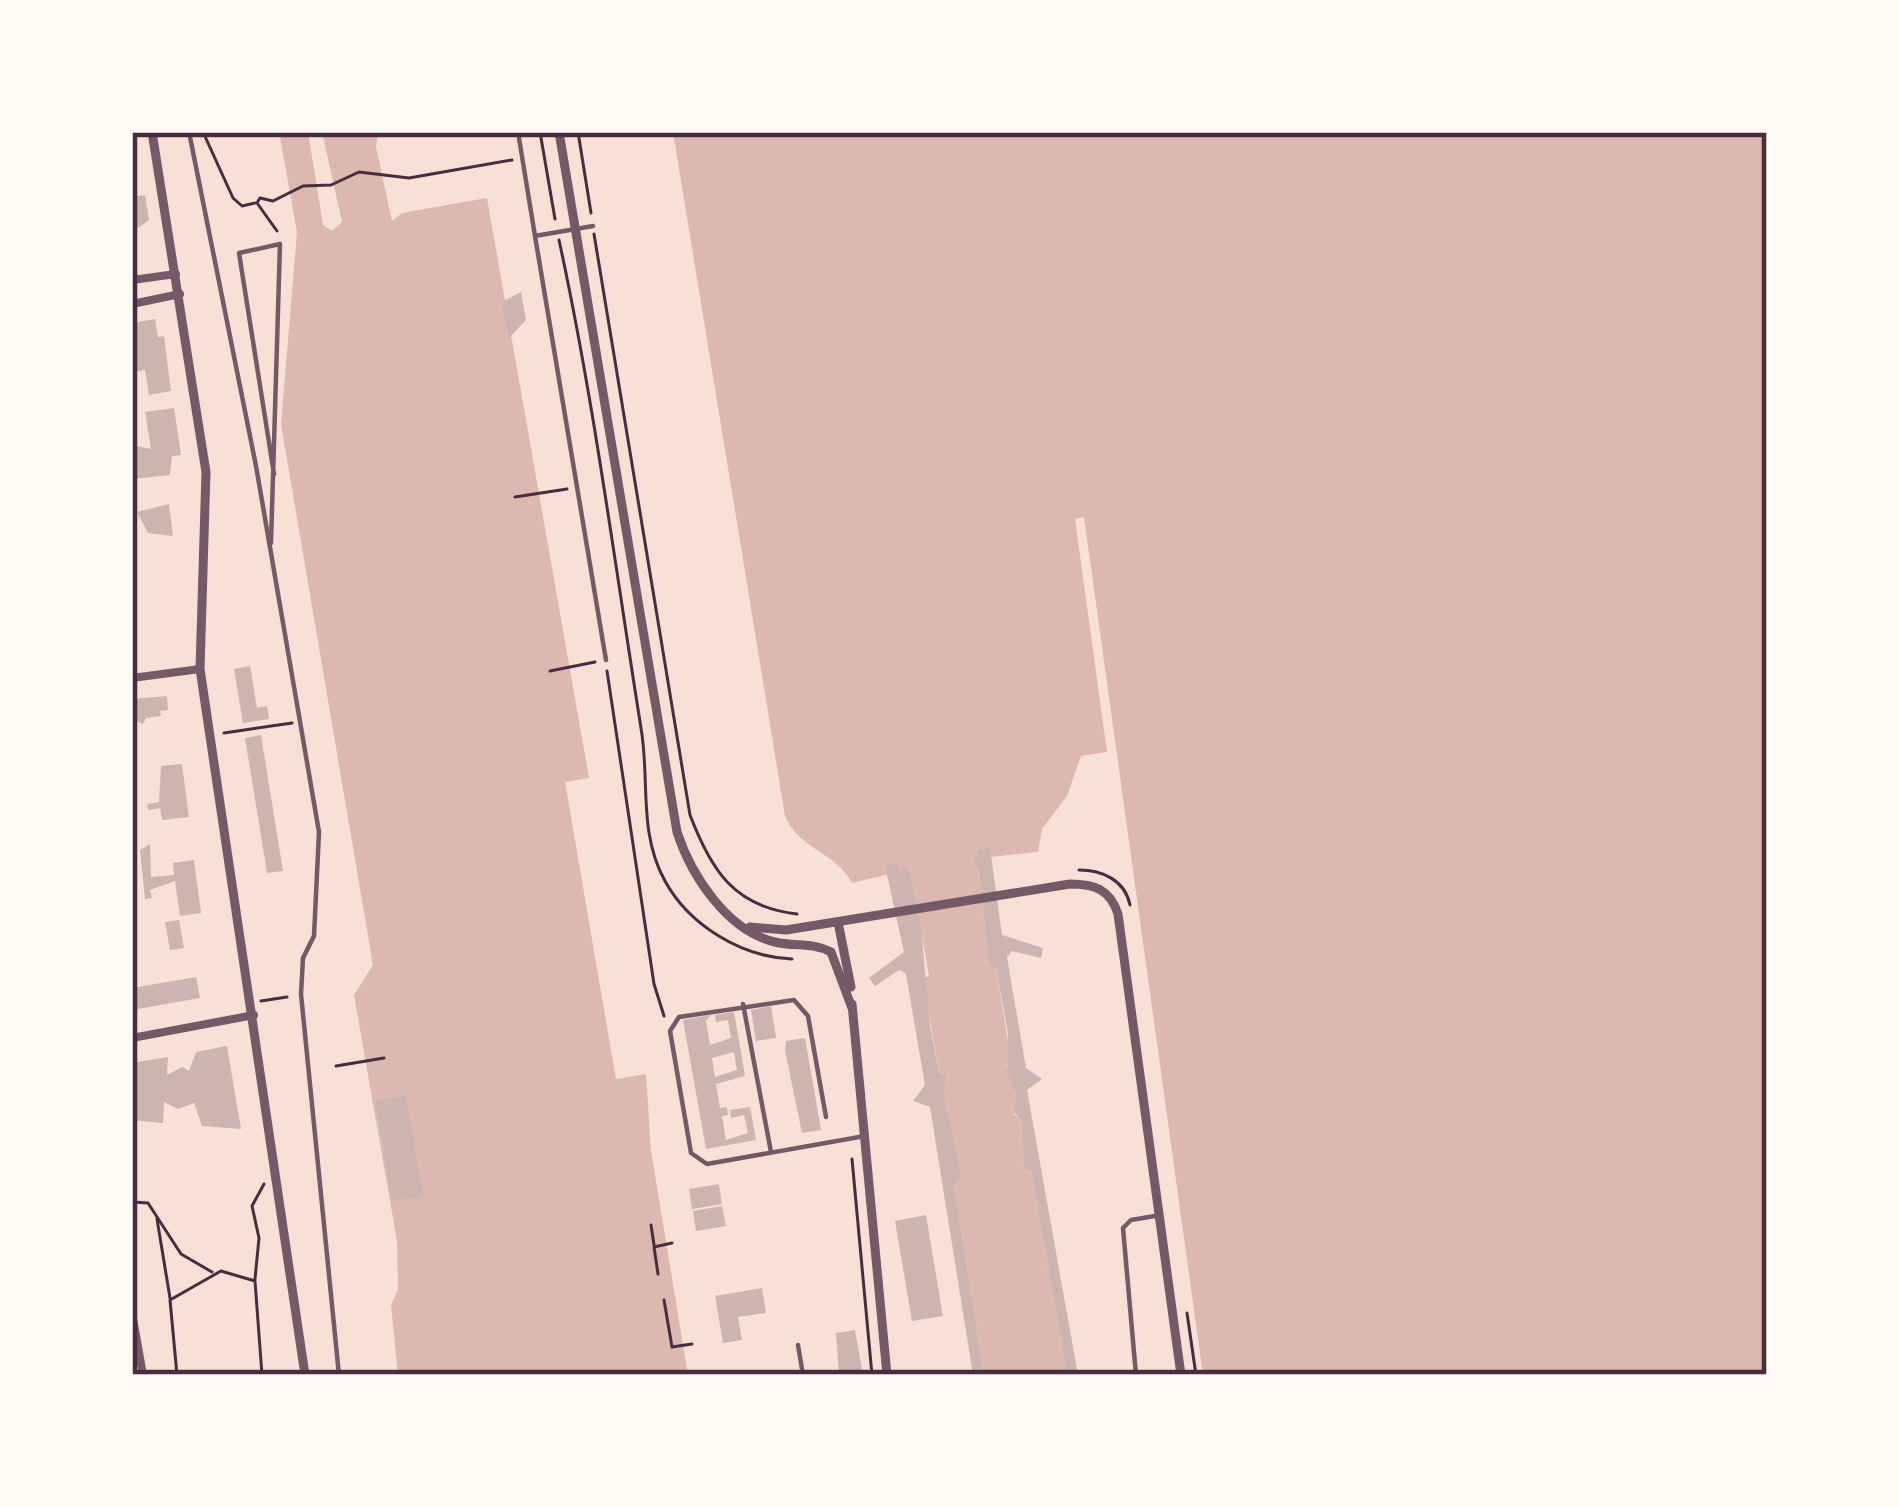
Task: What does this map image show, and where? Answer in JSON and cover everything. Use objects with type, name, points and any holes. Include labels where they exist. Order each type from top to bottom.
[{"type":"street","points":[[152,132],[206,472],[200,669],[305,1375]]},
{"type":"street","points":[[559,132],[677,832],[688,866],[710,896],[768,940],[824,948],[842,969],[852,1008]]},
{"type":"street","points":[[132,280],[176,274]]},
{"type":"street","points":[[132,304],[180,294]]},
{"type":"street","points":[[132,678],[200,669]]},
{"type":"street","points":[[748,927],[786,929],[1086,884],[1114,902],[1181,1375]]},
{"type":"street","points":[[824,948],[833,922]]},
{"type":"street","points":[[833,922],[852,1008],[887,1375]]},
{"type":"street","points":[[132,1038],[254,1015]]},
{"type":"street","points":[[132,1313],[143,1375]]},
{"type":"lane","points":[[189,132],[319,832],[314,936],[302,971],[304,1044],[339,1375]]},
{"type":"lane","points":[[518,132],[606,660]]},
{"type":"lane","points":[[535,236],[593,226]]},
{"type":"lane","points":[[271,555],[274,474],[280,244],[239,253],[274,474]]},
{"type":"lane","points":[[826,1118],[803,1006],[794,1000],[743,1004],[679,1017],[670,1033],[691,1153],[707,1164],[865,1136]]},
{"type":"lane","points":[[743,1004],[771,1153]]},
{"type":"lane","points":[[1136,1375],[1123,1228],[1131,1220],[1161,1215]]},
{"type":"lane","points":[[798,1345],[803,1375]]},
{"type":"path","points":[[203,132],[232,198],[242,206],[303,186],[331,185],[359,172],[409,178],[522,158]]},
{"type":"path","points":[[540,132],[643,736],[648,835],[656,862],[675,895],[708,930],[754,952],[807,959]]},
{"type":"path","points":[[578,132],[690,815],[709,864],[743,899],[805,915]]},
{"type":"path","points":[[257,202],[278,232],[280,244]]},
{"type":"path","points":[[544,287],[568,282]]},
{"type":"path","points":[[515,497],[567,489]]},
{"type":"path","points":[[550,671],[606,660],[654,984],[670,1033]]},
{"type":"path","points":[[210,735],[298,722]]},
{"type":"path","points":[[1117,882],[1124,877]]},
{"type":"path","points":[[267,1000],[289,997]]},
{"type":"path","points":[[336,1066],[384,1058]]},
{"type":"path","points":[[850,1139],[872,1375]]},
{"type":"path","points":[[262,1375],[255,1281],[259,1238],[252,1206],[265,1184]]},
{"type":"path","points":[[132,1202],[148,1203],[181,1254],[214,1273],[255,1281]]},
{"type":"path","points":[[157,1217],[178,1375]]},
{"type":"path","points":[[651,1225],[658,1274]]},
{"type":"path","points":[[654,1246],[672,1243]]},
{"type":"path","points":[[170,1300],[214,1273]]},
{"type":"path","points":[[664,1300],[672,1348],[692,1344]]},
{"type":"shaded area","points":[[279,132],[308,132],[323,225],[332,231],[342,222],[322,132],[378,132],[376,147],[392,221],[402,213],[487,198],[589,778],[565,782],[616,1079],[646,1074],[651,1151],[688,1375],[398,1375],[391,1305],[398,1289],[397,1241],[354,995],[373,965],[281,424],[297,232]]},
{"type":"shaded area","points":[[673,132],[1767,132],[1767,1375],[1203,1375],[1084,517],[1075,519],[1107,752],[1081,756],[1067,796],[1042,829],[1038,852],[972,859],[979,871],[989,966],[996,968],[1024,1169],[1031,1171],[1067,1375],[984,1375],[954,1184],[963,1179],[945,1101],[946,1074],[939,1073],[923,979],[929,976],[910,869],[852,883],[837,864],[799,836],[785,816]]},
{"type":"building","points":[[145,195],[149,220],[132,232],[132,197]]},
{"type":"building","points":[[521,292],[526,320],[509,338],[502,302]]},
{"type":"building","points":[[155,319],[158,337],[164,336],[171,391],[149,395],[145,370],[134,372],[132,323]]},
{"type":"building","points":[[174,408],[181,455],[172,456],[170,475],[132,479],[132,445],[151,449],[145,412]]},
{"type":"building","points":[[169,504],[173,536],[148,533],[137,512]]},
{"type":"building","points":[[250,666],[257,708],[267,706],[269,719],[243,723],[234,669]]},
{"type":"building","points":[[167,696],[168,710],[160,711],[161,716],[146,718],[143,724],[132,719],[132,699]]},
{"type":"building","points":[[261,735],[283,871],[267,873],[245,738]]},
{"type":"building","points":[[182,764],[189,817],[162,820],[160,808],[148,810],[147,804],[159,802],[161,766]]},
{"type":"building","points":[[150,844],[151,877],[174,875],[173,863],[194,860],[201,913],[180,916],[175,881],[150,890],[152,898],[145,899],[140,850]]},
{"type":"building","points":[[990,848],[1002,935],[1043,948],[1041,958],[1012,951],[1007,957],[1026,1068],[1042,1079],[1027,1090],[1078,1375],[1067,1375],[1031,1171],[1024,1169],[1021,1122],[1014,1112],[1016,1094],[1007,1072],[1008,1033],[996,968],[989,966],[979,871],[972,859],[978,856],[977,850]]},
{"type":"building","points":[[897,863],[898,870],[910,869],[930,1025],[939,1073],[946,1074],[945,1101],[963,1179],[954,1184],[984,1375],[973,1375],[930,1107],[913,1101],[925,1085],[906,974],[899,970],[875,986],[869,978],[904,952],[885,866]]},
{"type":"building","points":[[179,920],[184,948],[170,950],[165,922]]},
{"type":"building","points":[[196,977],[200,998],[132,1010],[132,988]]},
{"type":"building","points":[[771,1006],[776,1038],[756,1041],[751,1010]]},
{"type":"building","points":[[734,1012],[745,1076],[716,1084],[720,1108],[727,1107],[728,1115],[722,1116],[726,1140],[748,1133],[744,1115],[731,1118],[730,1110],[750,1107],[756,1140],[706,1149],[683,1020],[711,1015],[706,1021],[710,1045],[731,1038],[728,1020],[716,1022],[715,1015]],"holes":[[[734,1052],[737,1070],[715,1077],[712,1058]]]},
{"type":"building","points":[[805,1038],[821,1130],[802,1133],[785,1050],[786,1041]]},
{"type":"building","points":[[227,1046],[241,1129],[202,1126],[194,1103],[178,1109],[164,1102],[163,1123],[132,1120],[132,1063],[168,1057],[167,1075],[182,1067],[189,1071],[196,1052]]},
{"type":"building","points":[[406,1096],[423,1196],[392,1201],[375,1101]]},
{"type":"building","points":[[719,1184],[722,1204],[692,1209],[689,1189]]},
{"type":"building","points":[[722,1206],[726,1226],[696,1231],[693,1211]]},
{"type":"building","points":[[926,1215],[943,1316],[912,1321],[895,1221]]},
{"type":"building","points":[[762,1288],[766,1313],[738,1317],[742,1340],[723,1343],[715,1296]]},
{"type":"building","points":[[855,1330],[863,1375],[839,1374],[836,1333]]}]
